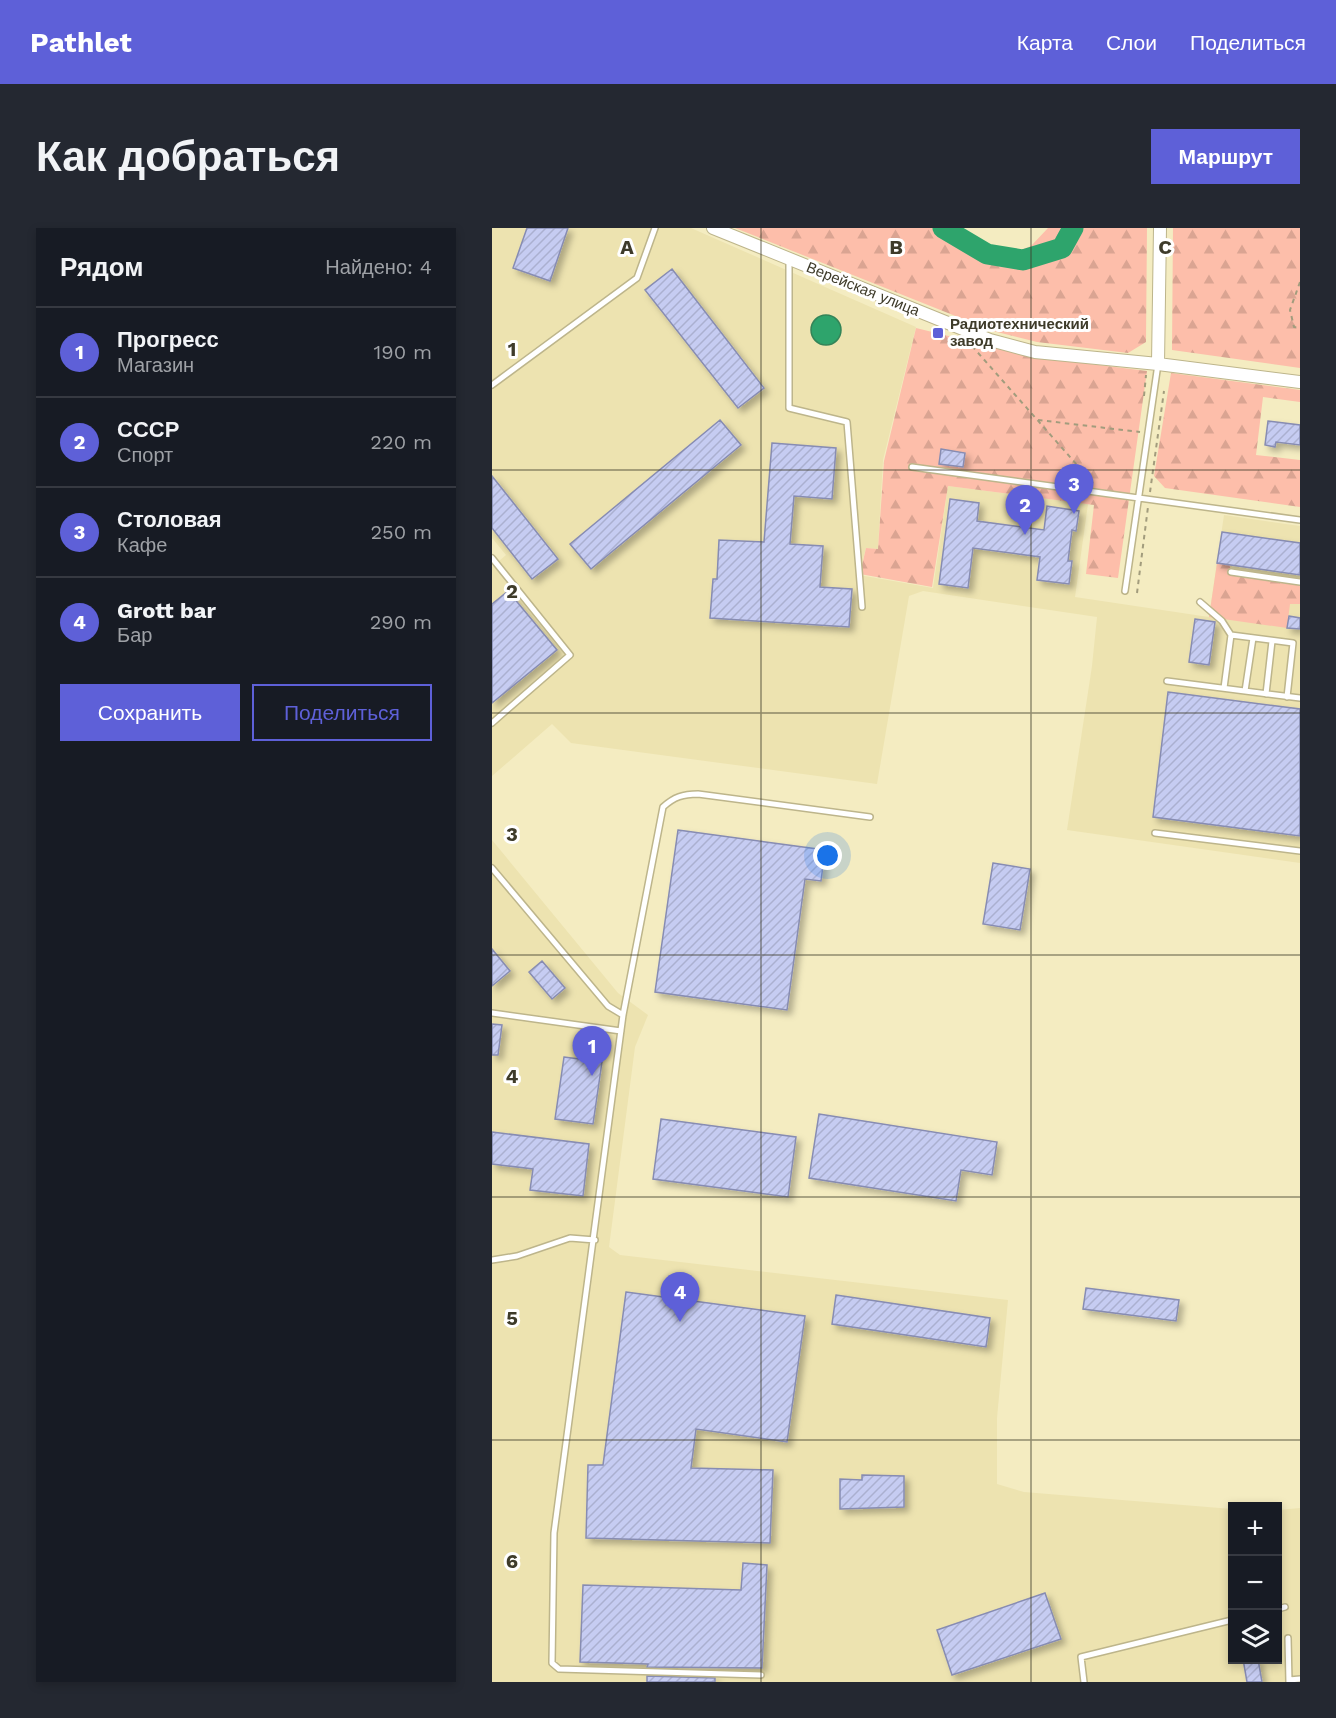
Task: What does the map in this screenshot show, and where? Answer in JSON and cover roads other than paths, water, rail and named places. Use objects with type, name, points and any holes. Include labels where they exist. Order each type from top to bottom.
[{"type":"street","name":"Верейская улица","points":[[713,228],[990,340],[1035,352],[1158,364],[1300,382]]},
{"type":"street","points":[[1158,364],[1160,228]]},
{"type":"lane","points":[[492,385],[637,278],[655,228]]},
{"type":"lane","points":[[789,259],[789,408],[847,422],[862,607]]},
{"type":"lane","points":[[1125,591],[1158,364]]},
{"type":"lane","points":[[912,467],[1300,520]]},
{"type":"lane","points":[[492,558],[495,566],[570,655],[492,723]]},
{"type":"lane","points":[[1231,572],[1300,582]]},
{"type":"lane","points":[[1200,602],[1222,621],[1231,635],[1224,688]]},
{"type":"lane","points":[[1231,635],[1293,644],[1287,697]]},
{"type":"lane","points":[[1245,691],[1253,638]]},
{"type":"lane","points":[[1266,694],[1272,641]]},
{"type":"lane","points":[[1167,681],[1300,698]]},
{"type":"lane","points":[[761,1676],[559,1669],[552,1663],[554,1533],[595,1240],[623,1015],[663,807],[672,799],[684,794],[698,794],[870,817]]},
{"type":"lane","points":[[1155,833],[1300,851]]},
{"type":"lane","points":[[492,868],[608,1006],[623,1015]]},
{"type":"lane","points":[[492,1013],[621,1031]]},
{"type":"lane","points":[[492,1260],[517,1256],[570,1238],[595,1240]]},
{"type":"lane","points":[[1084,1682],[1081,1657],[1228,1621]]},
{"type":"lane","points":[[1288,1638],[1289,1681],[1300,1680]]},
{"type":"waterway","points":[[943,228],[987,254],[1023,260],[1062,248],[1073,228]]},
{"type":"place","name":"Радиотехнический завод","points":[[938,333]]},
{"type":"place","name":"Столовая","points":[[1074,514]]},
{"type":"place","name":"СССР","points":[[1025,535]]},
{"type":"place","name":"Прогресс","points":[[592,1076]]},
{"type":"place","name":"Grott bar","points":[[680,1322]]}]
